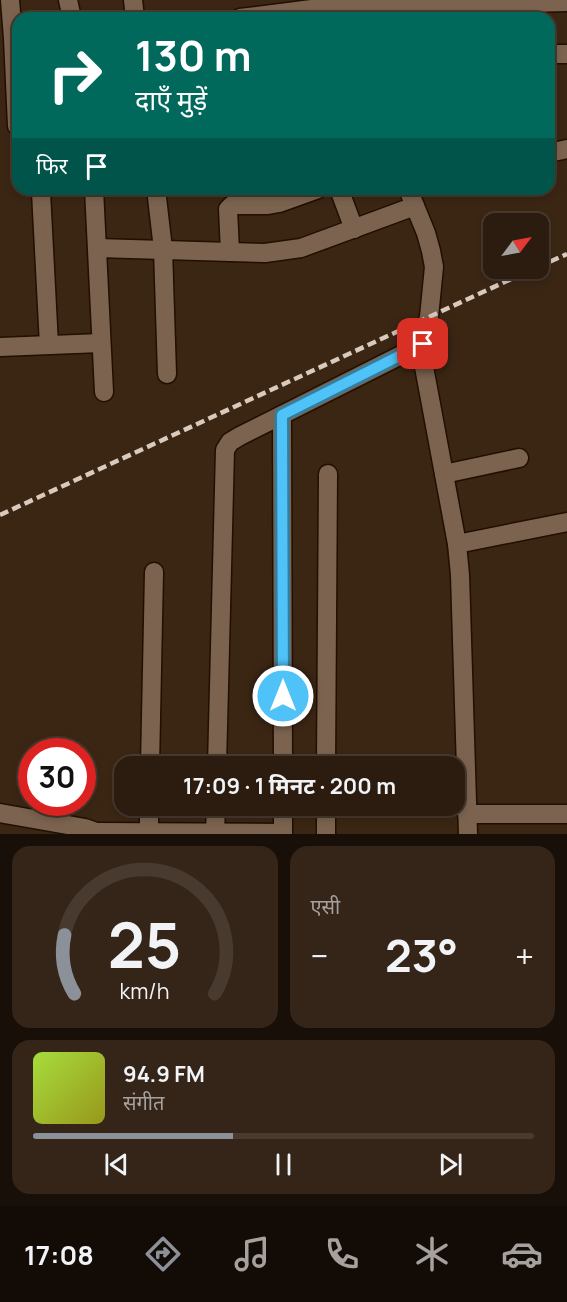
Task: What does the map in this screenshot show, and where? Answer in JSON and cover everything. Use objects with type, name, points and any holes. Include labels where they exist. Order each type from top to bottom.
[{"type":"street","points":[[10,0],[12,25]]},
{"type":"street","points":[[293,12],[319,9],[567,2]]},
{"type":"street","points":[[41,195],[49,345]]},
{"type":"street","points":[[94,195],[104,392]]},
{"type":"street","points":[[157,195],[163,249],[166,374]]},
{"type":"street","points":[[230,252],[229,206],[268,205],[301,195]]},
{"type":"street","points":[[341,195],[354,229]]},
{"type":"street","points":[[410,195],[426,233],[434,267],[422,356],[457,544],[468,834]]},
{"type":"street","points":[[97,248],[265,254],[283,252],[301,249],[415,206]]},
{"type":"street","points":[[0,347],[101,343]]},
{"type":"street","points":[[217,756],[225,450],[230,442],[240,436],[423,344]]},
{"type":"street","points":[[282,415],[283,756]]},
{"type":"street","points":[[444,474],[519,458]]},
{"type":"street","points":[[326,756],[328,474]]},
{"type":"street","points":[[457,544],[567,522]]},
{"type":"street","points":[[150,756],[154,572]]},
{"type":"street","points":[[0,813],[85,828],[97,833],[283,833],[283,816]]},
{"type":"street","points":[[467,814],[567,814]]},
{"type":"street","points":[[149,816],[149,832]]},
{"type":"street","points":[[215,832],[216,816]]},
{"type":"street","points":[[326,816],[326,834]]},
{"type":"railway","points":[[549,262],[567,254]]},
{"type":"railway","points":[[0,515],[511,279]]},
{"type":"route","points":[[283,696],[282,415],[423,344]]}]
